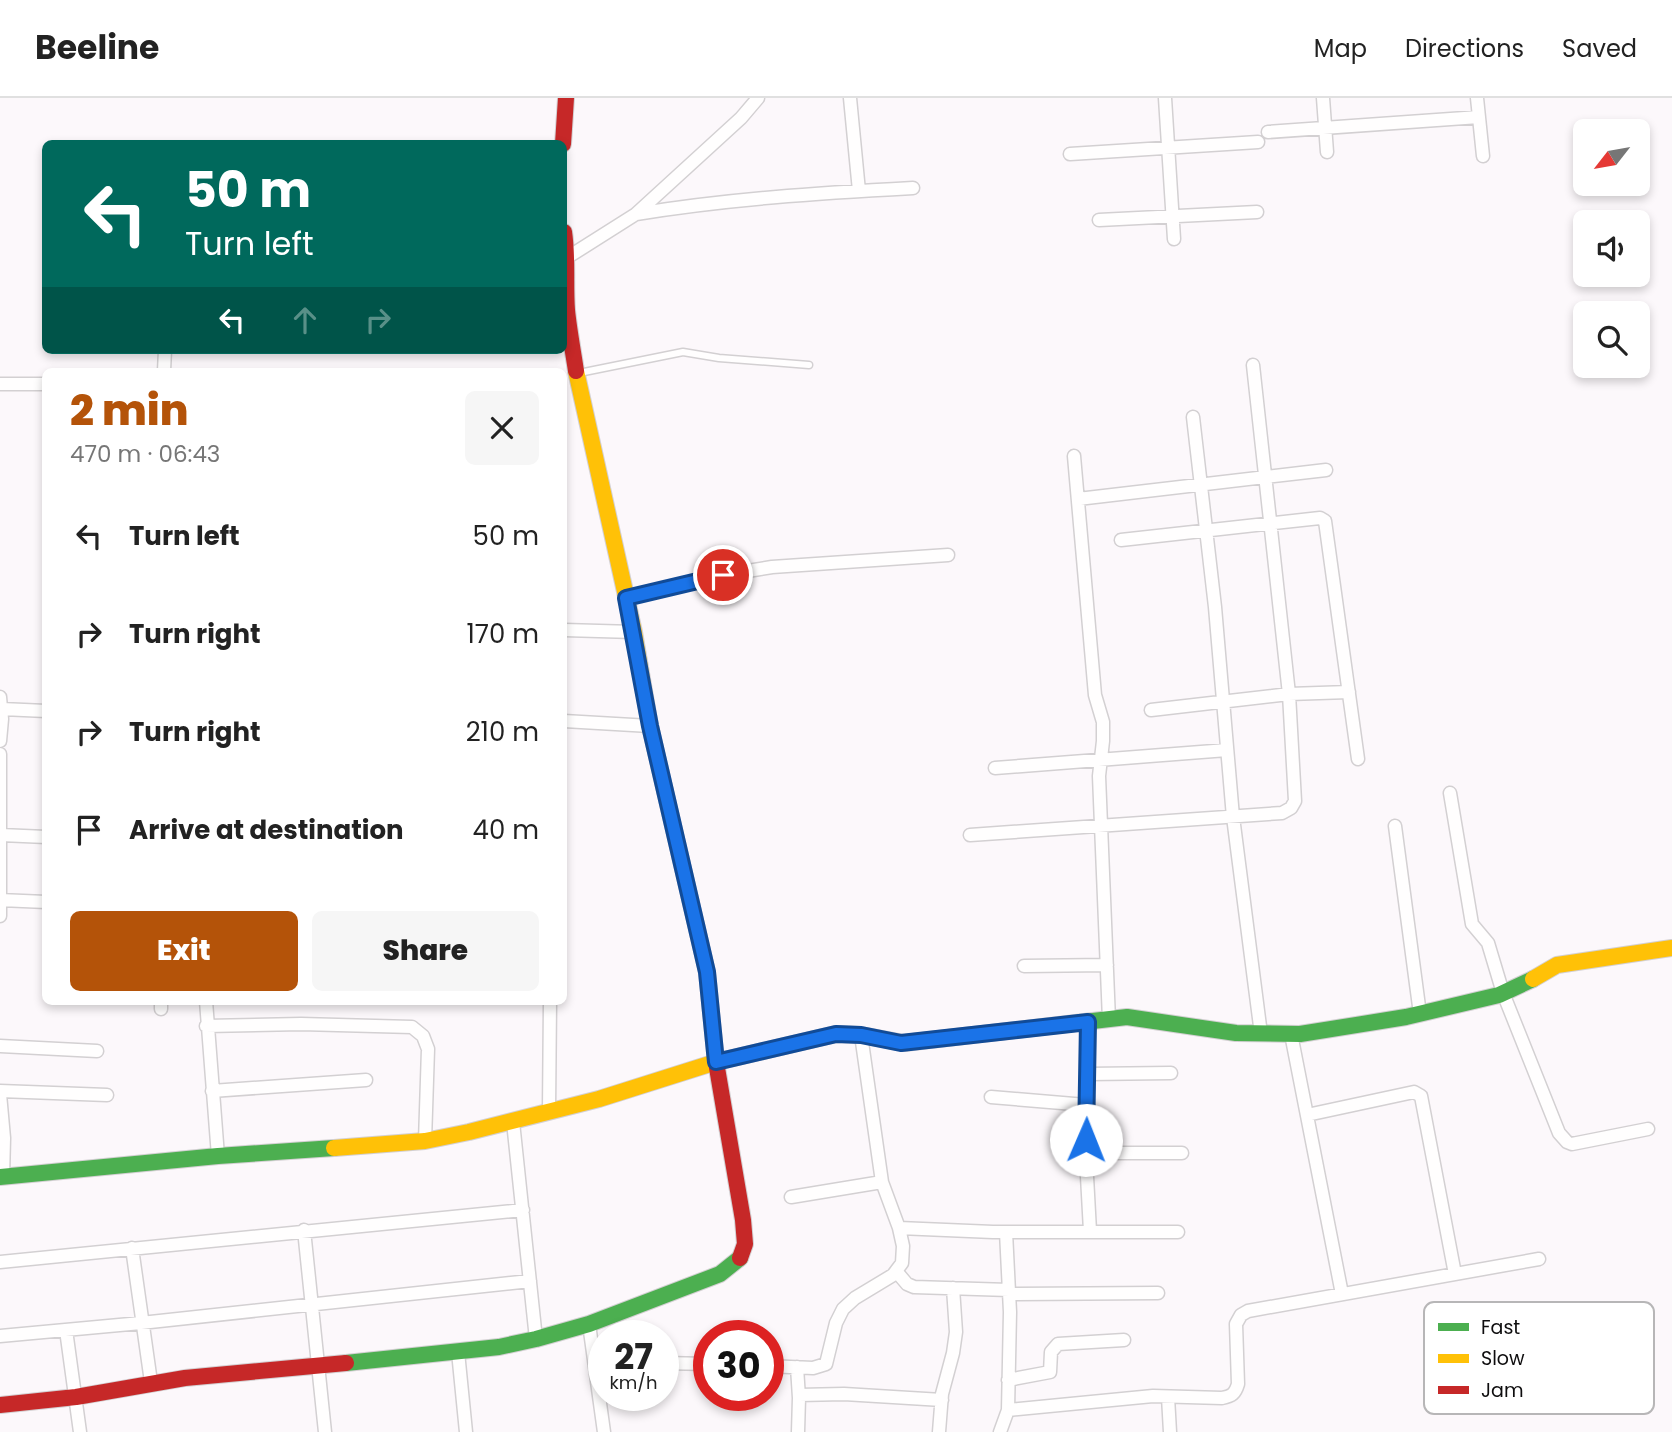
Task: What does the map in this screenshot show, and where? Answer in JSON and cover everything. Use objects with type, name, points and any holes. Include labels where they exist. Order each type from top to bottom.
[{"type":"street","points":[[563,140],[566,98]]},
{"type":"street","points":[[568,257],[636,214],[741,118],[758,98]]},
{"type":"street","points":[[850,98],[859,191]]},
{"type":"street","points":[[1165,98],[1174,239]]},
{"type":"street","points":[[1323,98],[1327,152]]},
{"type":"street","points":[[1477,98],[1483,156]]},
{"type":"street","points":[[1268,132],[1479,117]]},
{"type":"street","points":[[1070,154],[1258,142]]},
{"type":"street","points":[[636,214],[708,204],[913,188]]},
{"type":"street","points":[[1099,220],[1257,212]]},
{"type":"street","points":[[567,251],[567,260]]},
{"type":"street","points":[[567,321],[590,443],[634,632],[650,726],[707,972],[716,1062],[746,1244],[739,1260],[720,1274],[599,1320]]},
{"type":"street","points":[[970,835],[1282,813],[1291,808],[1295,801],[1289,694],[1253,365]]},
{"type":"street","points":[[0,384],[42,384]]},
{"type":"street","points":[[1193,417],[1233,817],[1261,1034]]},
{"type":"street","points":[[1074,456],[1095,695],[1103,722],[1099,776],[1109,1020]]},
{"type":"street","points":[[1078,499],[1326,470]]},
{"type":"street","points":[[1121,541],[1320,518],[1325,521],[1358,759]]},
{"type":"street","points":[[626,598],[723,575],[772,567],[948,555]]},
{"type":"street","points":[[567,630],[634,632]]},
{"type":"street","points":[[1151,710],[1289,694],[1349,692]]},
{"type":"street","points":[[0,741],[1,703],[42,710]]},
{"type":"street","points":[[567,721],[650,726]]},
{"type":"street","points":[[995,768],[1227,750]]},
{"type":"street","points":[[0,754],[0,916]]},
{"type":"street","points":[[1450,793],[1472,924],[1488,943],[1503,993],[1562,1138],[1572,1144],[1648,1129]]},
{"type":"street","points":[[1395,825],[1420,1014]]},
{"type":"street","points":[[1,835],[42,836]]},
{"type":"street","points":[[0,900],[42,902]]},
{"type":"street","points":[[107,1094],[0,1092],[4,1139],[1,1177],[218,1156],[425,1141],[513,1122],[599,1099],[716,1062],[836,1034],[861,1035],[901,1043],[1127,1017],[1149,1018],[1236,1033],[1291,1034],[1420,1014],[1503,993],[1523,985],[1557,965],[1672,948]]},
{"type":"street","points":[[1024,966],[1107,965]]},
{"type":"street","points":[[206,1005],[218,1156]]},
{"type":"street","points":[[549,1111],[550,1005]]},
{"type":"street","points":[[1088,1022],[1086,1153],[1090,1231]]},
{"type":"street","points":[[206,1026],[301,1024],[412,1027],[423,1036],[428,1049],[425,1141]]},
{"type":"street","points":[[1291,1034],[1342,1294]]},
{"type":"street","points":[[784,1367],[813,1368],[826,1364],[836,1323],[843,1309],[855,1298],[893,1275],[902,1264],[903,1246],[899,1228],[882,1182],[861,1035]]},
{"type":"street","points":[[0,1046],[97,1051]]},
{"type":"street","points":[[1087,1074],[1171,1073]]},
{"type":"street","points":[[212,1091],[366,1080]]},
{"type":"street","points":[[1307,1115],[1414,1092],[1421,1096],[1455,1274]]},
{"type":"street","points":[[991,1097],[1086,1105]]},
{"type":"street","points":[[513,1122],[536,1339]]},
{"type":"street","points":[[1086,1153],[1182,1153]]},
{"type":"street","points":[[791,1197],[882,1182]]},
{"type":"street","points":[[0,1262],[523,1210]]},
{"type":"street","points":[[899,1228],[1006,1232],[1178,1232]]},
{"type":"street","points":[[304,1230],[325,1432]]},
{"type":"street","points":[[1000,1432],[1008,1410],[1009,1292],[1006,1232]]},
{"type":"street","points":[[132,1248],[151,1382]]},
{"type":"street","points":[[1008,1410],[1136,1398],[1231,1396],[1238,1384],[1236,1324],[1241,1315],[1248,1311],[1539,1259]]},
{"type":"street","points":[[896,1271],[909,1286],[1009,1292],[1158,1293]]},
{"type":"street","points":[[0,1336],[530,1281]]},
{"type":"street","points":[[939,1432],[942,1400],[956,1332],[953,1288]]},
{"type":"street","points":[[0,1405],[76,1397],[151,1382],[499,1347],[588,1324]]},
{"type":"street","points":[[66,1330],[80,1432]]},
{"type":"street","points":[[1008,1380],[1049,1371],[1051,1352],[1058,1344],[1124,1340]]},
{"type":"street","points":[[458,1352],[466,1432]]},
{"type":"street","points":[[797,1367],[798,1432]]},
{"type":"street","points":[[799,1395],[844,1394],[942,1400]]},
{"type":"street","points":[[1168,1397],[1170,1432]]},
{"type":"street","points":[[602,1411],[604,1432]]},
{"type":"lane","points":[[577,373],[683,352],[719,358],[809,365]]},
{"type":"traffic: fast","points":[[904,1043],[1127,1017],[1236,1033],[1300,1034],[1406,1017],[1499,995],[1533,979]]},
{"type":"traffic: fast","points":[[0,1177],[334,1148]]},
{"type":"traffic: fast","points":[[346,1363],[499,1347],[536,1339],[589,1324],[720,1274],[740,1258]]},
{"type":"traffic: slow","points":[[576,371],[634,632],[650,726],[665,791]]},
{"type":"traffic: slow","points":[[1533,979],[1557,965],[1672,948]]},
{"type":"traffic: slow","points":[[334,1148],[425,1141],[469,1132],[599,1099],[716,1062],[836,1034],[861,1035],[904,1043]]},
{"type":"traffic: jam","points":[[563,140],[566,98]]},
{"type":"traffic: jam","points":[[567,310],[576,371]]},
{"type":"traffic: jam","points":[[665,791],[707,972],[716,1062],[743,1220],[745,1244],[740,1258]]},
{"type":"traffic: jam","points":[[0,1405],[76,1397],[185,1378],[346,1363]]},
{"type":"route","points":[[723,575],[626,598],[650,726],[707,972],[716,1062],[836,1034],[861,1035],[901,1043],[1088,1022],[1086,1140]]}]
